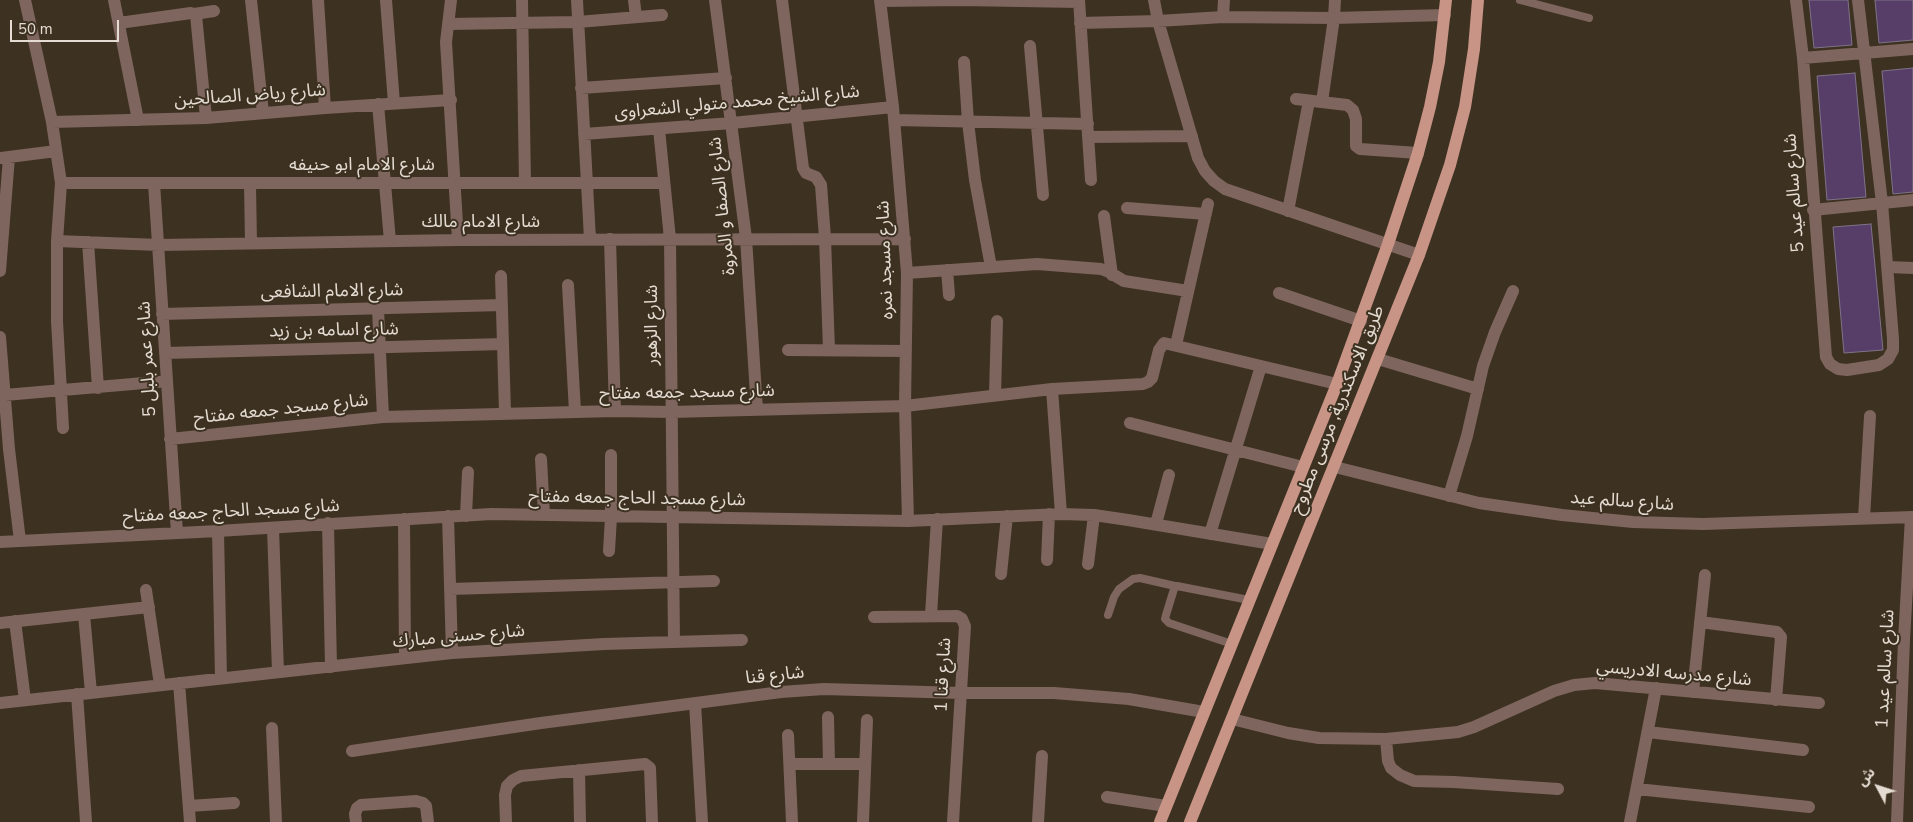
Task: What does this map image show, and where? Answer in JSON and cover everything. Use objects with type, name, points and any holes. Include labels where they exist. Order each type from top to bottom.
[{"type":"main road","name":"طريق الاسكندرية, مرسى مطروح","points":[[1160,822],[1337,384],[1388,244],[1418,153],[1430,107],[1439,62],[1446,0]]},
{"type":"main road","name":"طريق الاسكندرية, مرسى مطروح","points":[[1190,822],[1335,467],[1419,255],[1450,165],[1465,107],[1474,49],[1478,0]]},
{"type":"street","points":[[24,0],[52,122],[61,183],[57,241],[57,321],[63,428]]},
{"type":"street","points":[[114,0],[138,120]]},
{"type":"street","points":[[251,0],[263,114]]},
{"type":"street","points":[[318,0],[325,108]]},
{"type":"street","points":[[386,0],[394,103]]},
{"type":"street","points":[[451,0],[446,42],[458,240]]},
{"type":"street","points":[[522,0],[525,183]]},
{"type":"street","points":[[576,0],[590,239]]},
{"type":"street","points":[[634,0],[636,17]]},
{"type":"street","name":"شارع الصفا و المروة","points":[[716,0],[746,238],[757,410]]},
{"type":"street","points":[[782,0],[803,168],[806,173],[816,177],[821,185],[829,350]]},
{"type":"street","points":[[1154,0],[1158,21],[1198,158],[1209,176],[1225,189],[1419,255]]},
{"type":"street","points":[[1223,17],[1224,0]]},
{"type":"street","points":[[1288,211],[1309,100],[1334,18],[1335,0]]},
{"type":"street","name":"شارع سالم عيد 5","points":[[1796,0],[1803,58],[1813,210],[1826,357],[1830,364],[1838,369],[1847,370],[1879,365],[1888,359],[1893,350],[1888,267]]},
{"type":"street","points":[[1858,0],[1888,267],[1913,268]]},
{"type":"street","points":[[880,1],[1079,1],[1091,180]]},
{"type":"street","name":"شارع مسجد نمره","points":[[880,1],[893,106],[907,273],[905,406],[908,520]]},
{"type":"street","points":[[119,23],[214,11]]},
{"type":"street","points":[[194,14],[197,16],[206,118]]},
{"type":"street","points":[[448,24],[578,22],[662,15]]},
{"type":"street","points":[[1080,23],[1223,17],[1334,18],[1445,15]]},
{"type":"street","points":[[1030,46],[1044,195]]},
{"type":"street","points":[[1803,58],[1913,49]]},
{"type":"street","points":[[964,62],[968,122],[975,180],[991,267]]},
{"type":"street","points":[[581,88],[726,78]]},
{"type":"street","name":"شارع رياض الصالحين","points":[[52,122],[206,118],[451,100]]},
{"type":"street","points":[[1309,100],[1347,105],[1353,110],[1356,119],[1356,146],[1360,149],[1418,153]]},
{"type":"street","points":[[378,104],[390,241]]},
{"type":"street","name":"شارع الشيخ محمد متولي الشعراوى","points":[[584,134],[732,123],[893,106]]},
{"type":"street","points":[[894,120],[1037,124],[1088,131],[1192,136]]},
{"type":"street","name":"شارع الزهور","points":[[660,128],[670,239],[674,642]]},
{"type":"street","points":[[0,272],[4,158],[56,151]]},
{"type":"street","name":"شارع الامام ابو حنيفه","points":[[61,183],[664,184]]},
{"type":"street","name":"شارع عمر بلبل 5","points":[[154,183],[177,533]]},
{"type":"street","points":[[250,184],[251,243]]},
{"type":"street","points":[[1813,210],[1913,200]]},
{"type":"street","points":[[1127,208],[1207,209],[1176,345],[1337,384]]},
{"type":"street","points":[[1104,216],[1112,275]]},
{"type":"street","points":[[610,239],[614,410]]},
{"type":"street","name":"شارع الامام مالك","points":[[57,241],[159,245],[458,240],[905,239]]},
{"type":"street","points":[[88,242],[98,388]]},
{"type":"street","points":[[907,273],[1037,264],[1101,269],[1124,281],[1188,291]]},
{"type":"street","points":[[946,270],[949,295]]},
{"type":"street","points":[[502,276],[505,413]]},
{"type":"street","points":[[568,285],[575,412]]},
{"type":"street","points":[[1449,496],[1495,332],[1513,291]]},
{"type":"street","points":[[1279,294],[1361,321]]},
{"type":"street","name":"شارع الامام الشافعى","points":[[162,314],[502,305]]},
{"type":"street","points":[[378,309],[384,417]]},
{"type":"street","points":[[995,395],[997,321]]},
{"type":"street","points":[[0,337],[4,430],[20,541]]},
{"type":"street","name":"شارع مسجد جمعه مفتاح","points":[[170,439],[384,417],[614,410],[671,412],[905,406],[1052,389],[1148,382],[1152,378],[1161,346],[1164,343],[1176,345]]},
{"type":"street","name":"شارع اسامه بن زيد","points":[[165,353],[503,344]]},
{"type":"street","points":[[788,350],[906,351]]},
{"type":"street","points":[[1378,359],[1478,389]]},
{"type":"street","points":[[1210,534],[1261,366]]},
{"type":"street","points":[[4,396],[167,381]]},
{"type":"street","points":[[1047,560],[1055,514],[1052,389]]},
{"type":"street","points":[[1864,518],[1870,416]]},
{"type":"street","points":[[1130,423],[1303,467]]},
{"type":"street","points":[[610,551],[611,455]]},
{"type":"street","points":[[541,459],[544,515]]},
{"type":"street","name":"شارع سالم عيد","points":[[1335,467],[1480,503],[1562,515],[1633,522],[1703,524],[1912,517]]},
{"type":"street","points":[[466,516],[468,472]]},
{"type":"street","points":[[1156,524],[1170,474]]},
{"type":"street","name":"شارع مسجد الحاج جمعه مفتاح","points":[[0,542],[273,528],[448,516],[544,515],[908,520],[1055,514],[1094,515],[1272,544]]},
{"type":"street","points":[[1088,564],[1094,515]]},
{"type":"street","points":[[448,516],[452,654]]},
{"type":"street","points":[[1001,574],[1007,516]]},
{"type":"street","name":"شارع سالم عيد 1","points":[[1897,822],[1908,640],[1912,517]]},
{"type":"street","points":[[404,519],[405,658]]},
{"type":"street","points":[[931,615],[937,519]]},
{"type":"street","points":[[328,523],[331,667]]},
{"type":"street","points":[[273,528],[278,672]]},
{"type":"street","points":[[218,531],[221,678]]},
{"type":"street","points":[[1693,692],[1705,575]]},
{"type":"street","points":[[450,588],[714,581]]},
{"type":"street","points":[[146,590],[160,685]]},
{"type":"street","points":[[0,623],[149,607]]},
{"type":"street","points":[[84,614],[91,693]]},
{"type":"street","name":"شارع قنا 1","points":[[874,617],[957,616],[962,619],[965,626],[953,822]]},
{"type":"street","points":[[16,621],[25,700]]},
{"type":"street","points":[[1700,622],[1777,632],[1781,637],[1776,700]]},
{"type":"street","name":"شارع حسنى مبارك","points":[[0,702],[452,654],[604,644],[742,640]]},
{"type":"street","points":[[179,683],[190,822]]},
{"type":"street","name":"شارع مدرسه الادريسي","points":[[1232,719],[1288,733],[1319,738],[1386,739],[1458,732],[1474,727],[1554,691],[1574,685],[1595,683],[1819,704]]},
{"type":"street","points":[[1630,822],[1656,688]]},
{"type":"street","name":"شارع قنا","points":[[352,750],[695,703],[781,692],[824,689],[1092,695],[1204,712]]},
{"type":"street","points":[[77,694],[86,822]]},
{"type":"street","points":[[695,703],[702,822]]},
{"type":"street","points":[[828,717],[829,764]]},
{"type":"street","points":[[863,822],[867,720]]},
{"type":"street","points":[[272,728],[276,822]]},
{"type":"street","points":[[1648,732],[1803,750]]},
{"type":"street","points":[[788,735],[792,822]]},
{"type":"street","points":[[1386,739],[1388,761],[1391,768],[1400,775],[1414,781],[1558,789]]},
{"type":"street","points":[[1038,822],[1042,756]]},
{"type":"street","points":[[506,822],[505,795],[507,786],[521,776],[644,764],[650,768],[652,822]]},
{"type":"street","points":[[790,764],[865,764]]},
{"type":"street","points":[[579,770],[580,822]]},
{"type":"street","points":[[1637,789],[1809,807]]},
{"type":"street","points":[[1107,796],[1166,806]]},
{"type":"street","points":[[356,822],[355,814],[357,808],[361,805],[416,801],[426,806],[428,822]]},
{"type":"street","points":[[189,806],[234,802]]},
{"type":"lane","points":[[1520,0],[1589,18]]},
{"type":"lane","points":[[1108,615],[1119,589],[1133,579],[1140,578],[1250,600]]},
{"type":"lane","points":[[1175,586],[1165,619],[1169,623],[1232,644]]},
{"type":"building","points":[[1809,0],[1848,0],[1852,45],[1814,48]]},
{"type":"building","points":[[1875,0],[1913,0],[1913,40],[1879,43]]},
{"type":"building","points":[[1913,68],[1913,192],[1893,194],[1882,71]]},
{"type":"building","points":[[1855,73],[1866,197],[1827,200],[1817,76]]},
{"type":"building","points":[[1871,224],[1883,350],[1844,353],[1833,227]]}]
